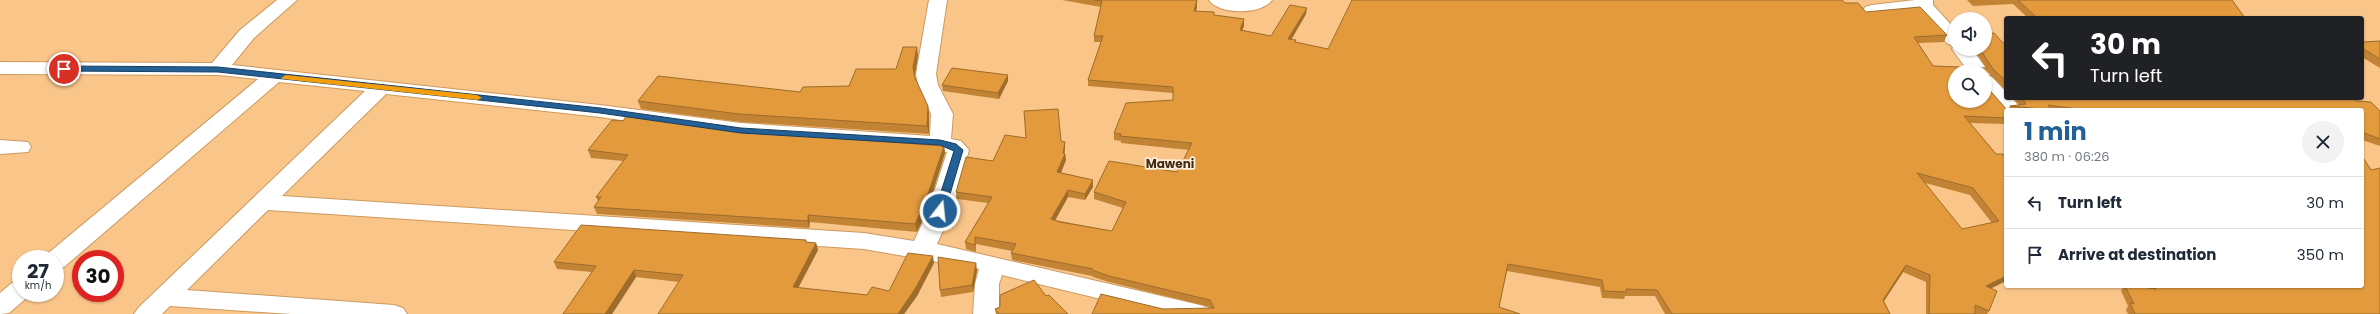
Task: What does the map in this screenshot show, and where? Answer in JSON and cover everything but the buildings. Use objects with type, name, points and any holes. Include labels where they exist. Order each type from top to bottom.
[{"type":"street","points":[[218,69],[247,34],[288,0]]},
{"type":"street","points":[[938,0],[926,74],[928,85],[942,114],[940,143]]},
{"type":"street","points":[[1218,0],[1227,5],[1238,7],[1263,0]]},
{"type":"street","points":[[1872,11],[1924,3],[1948,32]]},
{"type":"street","points":[[0,68],[218,69],[380,88],[600,110],[741,130],[940,143],[952,146],[958,150],[940,211],[922,250]]},
{"type":"street","points":[[64,253],[274,76]]},
{"type":"street","points":[[156,306],[380,88]]},
{"type":"street","points":[[1992,89],[2009,108]]},
{"type":"street","points":[[263,202],[856,240],[959,256],[1200,314]]},
{"type":"street","points":[[986,314],[987,284],[993,264]]},
{"type":"street","points":[[0,307],[12,297]]},
{"type":"street","points":[[156,306],[307,306],[394,314]]},
{"type":"slow traffic","points":[[286,78],[477,98]]},
{"type":"district","name":"Maweni","points":[[1170,164]]},
{"type":"route","points":[[64,69],[218,69],[600,110],[741,130],[940,143],[952,146],[958,150],[940,211]]}]
